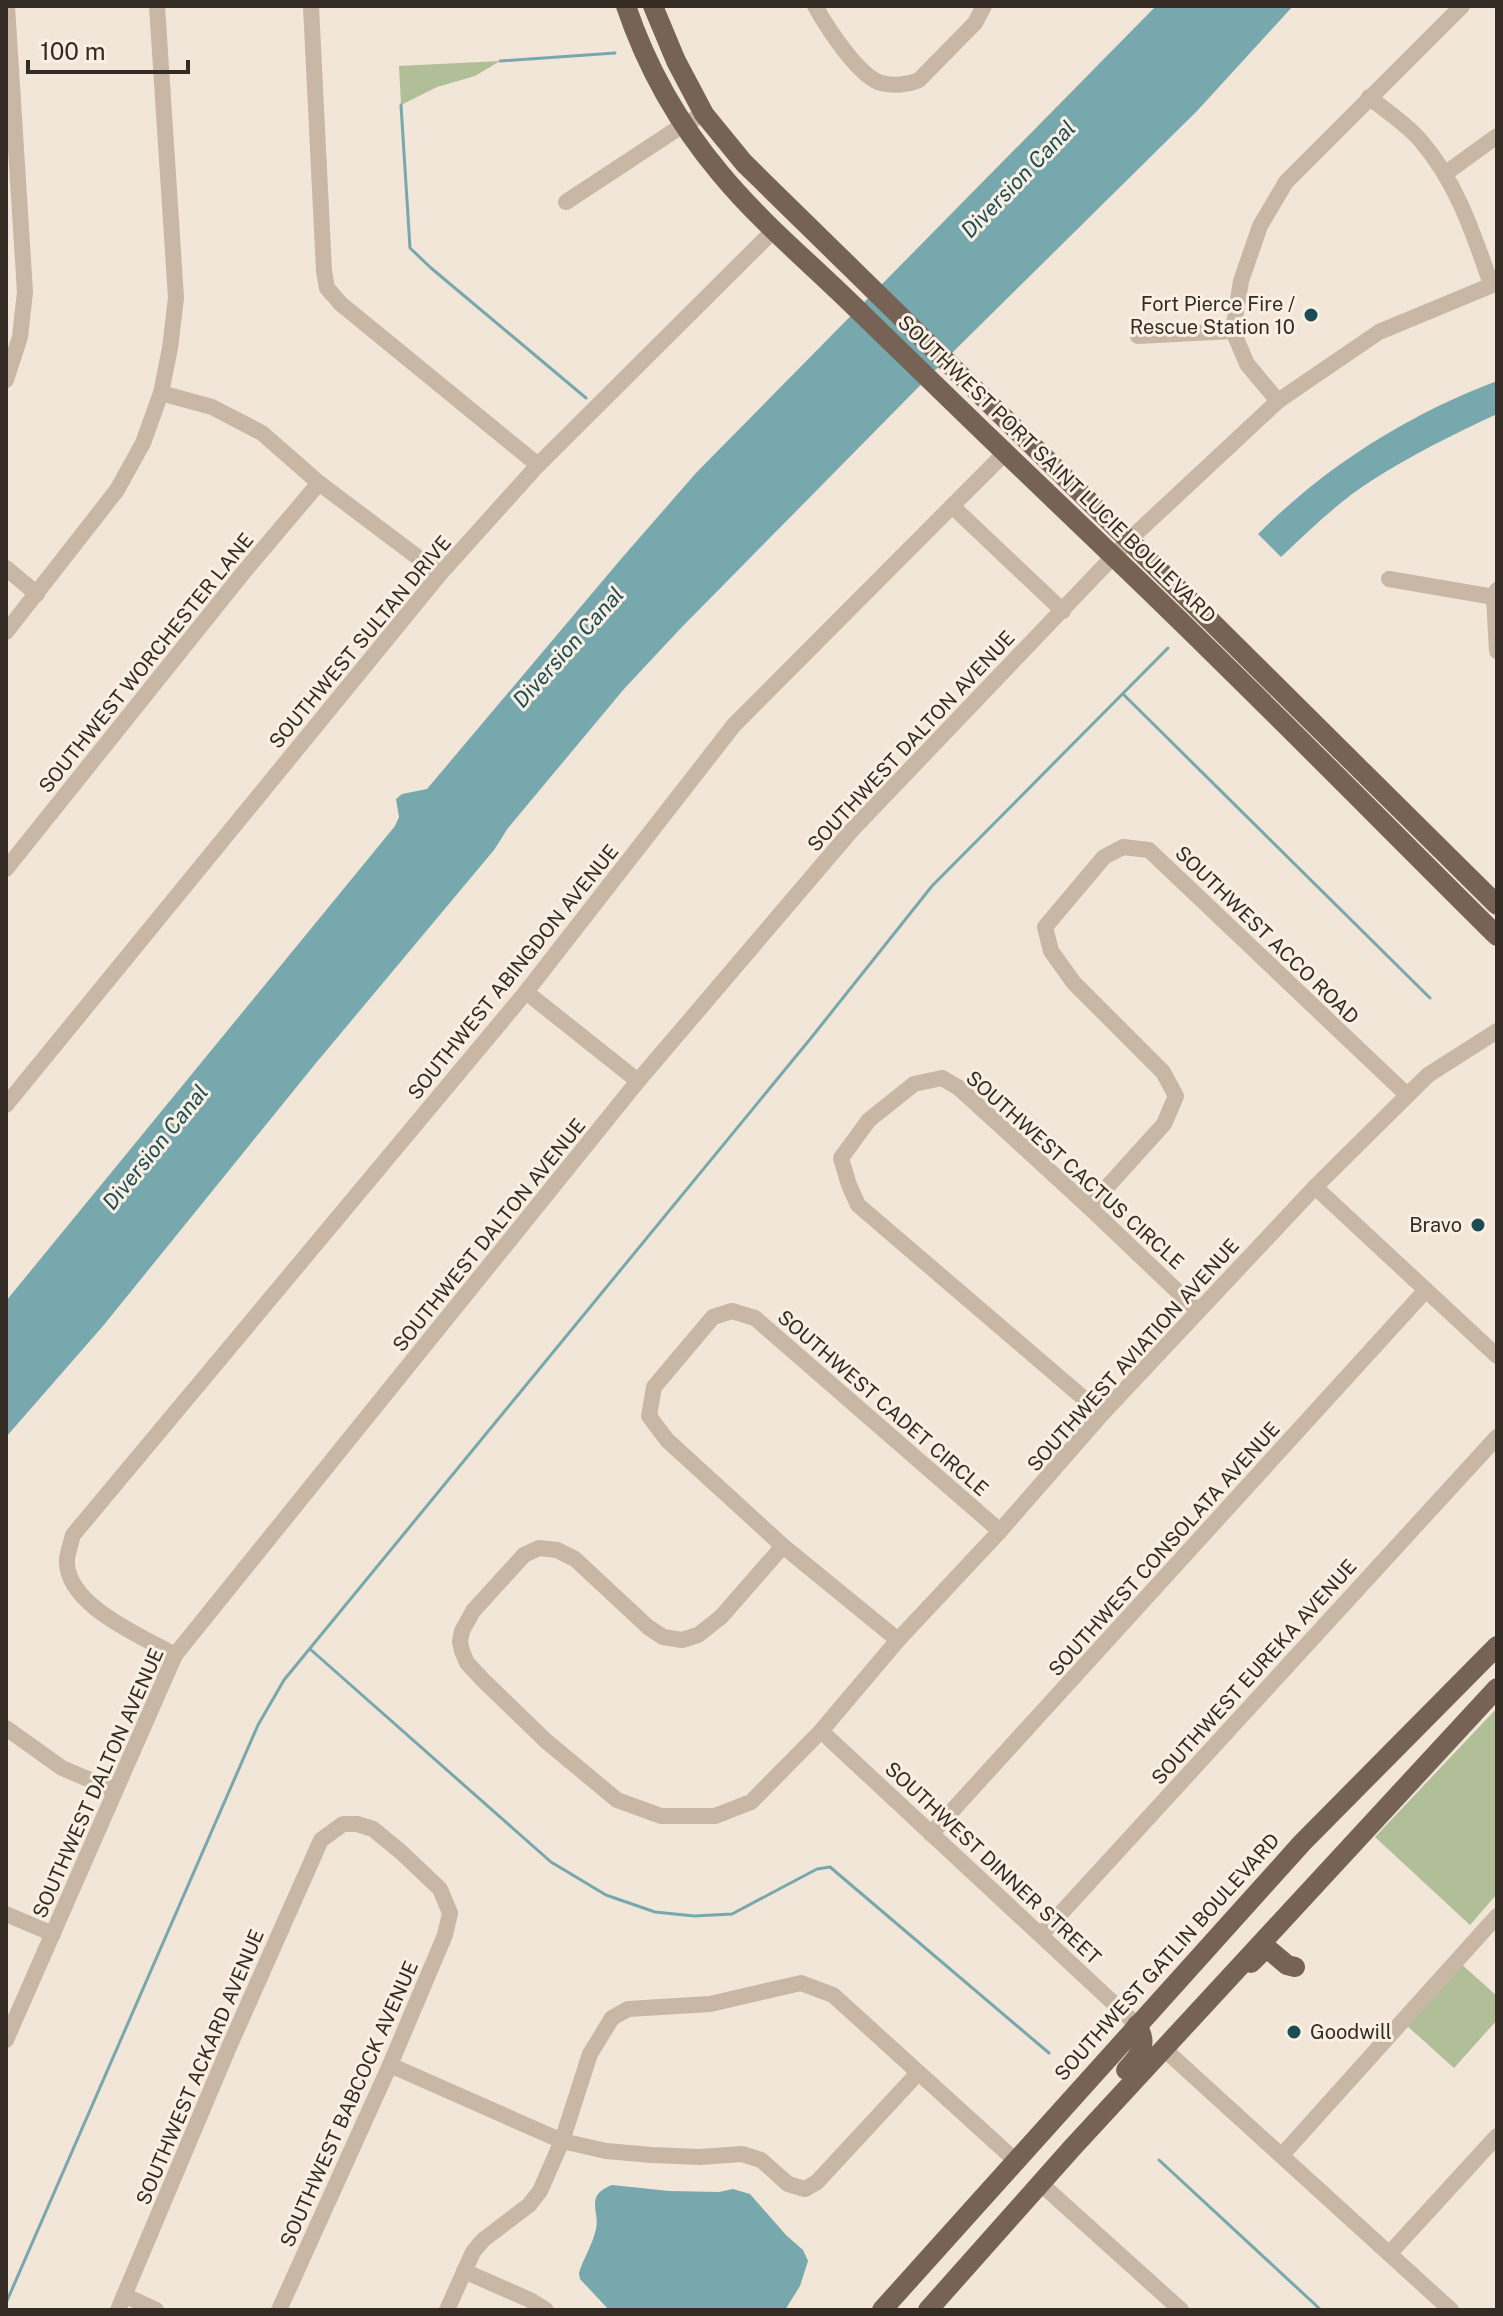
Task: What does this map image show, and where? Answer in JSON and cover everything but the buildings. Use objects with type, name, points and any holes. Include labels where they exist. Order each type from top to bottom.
[{"type":"main road","name":"SOUTHWEST PORT SAINT LUCIE BOULEVARD","points":[[626,6],[659,84],[683,125],[721,175],[1004,454],[1114,557],[1497,936]]},
{"type":"main road","name":"SOUTHWEST PORT SAINT LUCIE BOULEVARD","points":[[653,6],[676,61],[704,114],[744,163],[1497,905]]},
{"type":"main road","name":"SOUTHWEST GATLIN BOULEVARD","points":[[882,2310],[1302,1843],[1497,1646]]},
{"type":"main road","points":[[928,2310],[1072,2148],[1497,1688]]},
{"type":"main road","points":[[1187,2023],[1209,2008],[1264,1950],[1271,1951],[1287,1965],[1295,1967],[1292,1958],[1276,1942],[1275,1928]]},
{"type":"main road","points":[[1164,2049],[1157,2036],[1158,2014],[1211,1955],[1219,1934]]},
{"type":"main road","points":[[1072,2148],[1087,2112],[1141,2053],[1144,2041],[1137,2025]]},
{"type":"street","points":[[6,380],[20,337],[25,292],[7,6]]},
{"type":"street","points":[[6,632],[117,490],[143,443],[161,393],[176,298],[157,6]]},
{"type":"street","points":[[311,6],[327,288],[341,304],[538,465]]},
{"type":"street","points":[[815,6],[861,70],[880,83],[908,85],[919,80],[975,23],[984,6]]},
{"type":"street","points":[[1278,401],[1247,364],[1233,331],[1241,281],[1260,226],[1286,182],[1462,6]]},
{"type":"street","points":[[1369,97],[1419,138],[1446,173],[1494,283]]},
{"type":"street","points":[[566,202],[704,114]]},
{"type":"street","points":[[1446,173],[1497,136]]},
{"type":"street","name":"SOUTHWEST SULTAN DRIVE","points":[[6,1105],[440,574],[538,465],[774,230]]},
{"type":"street","name":"SOUTHWEST DALTON AVENUE","points":[[6,2040],[175,1655],[638,1081],[851,831],[1129,540],[1278,401],[1379,332],[1494,283]]},
{"type":"street","points":[[1138,336],[1233,331]]},
{"type":"street","points":[[161,393],[212,407],[262,433],[319,483],[440,574]]},
{"type":"street","name":"SOUTHWEST ABINGDON AVENUE","points":[[175,1655],[95,1610],[74,1586],[67,1562],[73,1535],[526,992],[734,725],[1004,454]]},
{"type":"street","name":"SOUTHWEST WORCHESTER LANE","points":[[6,869],[319,483]]},
{"type":"street","points":[[952,506],[1063,611]]},
{"type":"street","points":[[6,568],[37,594]]},
{"type":"street","points":[[1389,579],[1496,593],[1497,651]]},
{"type":"street","name":"SOUTHWEST ACCO ROAD","points":[[1089,1207],[1164,1124],[1176,1096],[1163,1072],[1074,983],[1051,951],[1045,927],[1104,857],[1123,847],[1149,850],[1406,1094]]},
{"type":"street","points":[[526,992],[638,1081]]},
{"type":"street","name":"SOUTHWEST AVIATION AVENUE","points":[[783,1546],[721,1617],[698,1635],[682,1640],[663,1637],[648,1627],[575,1559],[557,1550],[539,1548],[524,1555],[465,1623],[460,1642],[467,1663],[546,1741],[617,1800],[661,1816],[715,1816],[751,1802],[821,1731],[898,1640],[1000,1531],[1102,1414],[1315,1187],[1428,1075],[1497,1031]]},
{"type":"street","name":"SOUTHWEST CACTUS CIRCLE","points":[[1102,1414],[858,1205],[841,1158],[869,1120],[914,1084],[942,1078],[959,1088],[1198,1311]]},
{"type":"street","points":[[1315,1187],[1497,1356]]},
{"type":"street","name":"SOUTHWEST CONSOLATA AVENUE","points":[[931,1834],[1426,1290]]},
{"type":"street","name":"SOUTHWEST CADET CIRCLE","points":[[898,1640],[783,1546],[667,1440],[649,1416],[654,1387],[713,1317],[732,1311],[755,1318],[1000,1531]]},
{"type":"street","name":"SOUTHWEST EUREKA AVENUE","points":[[1041,1935],[1497,1437]]},
{"type":"street","points":[[6,1728],[62,1768],[114,1790]]},
{"type":"street","name":"SOUTHWEST DINNER STREET","points":[[821,1731],[1137,2025]]},
{"type":"street","name":"SOUTHWEST ACKARD AVENUE","points":[[121,2303],[321,1840],[343,1824],[373,1829],[440,1889],[450,1913]]},
{"type":"street","name":"SOUTHWEST BABCOCK AVENUE","points":[[279,2310],[390,2065],[445,1935],[450,1913]]},
{"type":"street","points":[[6,1914],[53,1934]]},
{"type":"street","points":[[1282,2155],[1497,1916]]},
{"type":"street","points":[[447,2310],[473,2252],[483,2240],[529,2205],[540,2191],[562,2141],[590,2054],[612,2018],[628,2009],[710,2004],[801,1983],[833,1995],[1015,2160]]},
{"type":"street","points":[[1164,2049],[1451,2310]]},
{"type":"street","points":[[390,2065],[562,2141],[606,2151],[652,2155],[700,2157],[742,2154],[761,2160],[788,2184],[805,2189],[817,2182],[918,2073]]},
{"type":"street","points":[[1390,2253],[1497,2136]]},
{"type":"street","points":[[1040,2183],[1181,2310]]},
{"type":"street","points":[[464,2271],[546,2310]]},
{"type":"street","points":[[121,2303],[156,2310]]},
{"type":"green space","points":[[500,61],[475,76],[437,87],[401,105],[399,66]]},
{"type":"green space","points":[[1497,1708],[1497,1894],[1470,1925],[1375,1837]]},
{"type":"green space","points":[[1460,1963],[1497,1996],[1497,2020],[1454,2068],[1405,2024]]},
{"type":"water","name":"Diversion Canal","points":[[1156,6],[1293,6],[1197,111],[958,347],[624,689],[103,1326],[6,1437],[6,1301],[395,826],[399,817],[396,799],[402,794],[427,789],[696,473]]},
{"type":"water","points":[[1497,381],[1497,414],[1433,445],[1371,481],[1336,507],[1281,557],[1258,534],[1311,486],[1369,445],[1431,410]]},
{"type":"water","points":[[612,2185],[669,2191],[719,2192],[733,2189],[750,2194],[803,2250],[808,2261],[800,2286],[785,2310],[609,2310],[580,2279],[579,2273],[596,2229],[596,2199],[603,2189]]},
{"type":"waterway","points":[[500,61],[615,53]]},
{"type":"waterway","points":[[401,105],[410,248],[586,398]]},
{"type":"waterway","points":[[6,2303],[258,1725],[284,1680],[932,886],[1168,648]]},
{"type":"waterway","points":[[1123,694],[1430,998]]},
{"type":"waterway","points":[[310,1649],[551,1862],[606,1895],[655,1912],[694,1916],[732,1914],[817,1869],[830,1867],[1049,2053]]},
{"type":"waterway","points":[[1159,2160],[1321,2310]]},
{"type":"place","name":"Fort Pierce Fire / Rescue Station 10","points":[[1311,315]]},
{"type":"place","name":"Bravo","points":[[1478,1225]]},
{"type":"place","name":"Goodwill","points":[[1294,2032]]}]
